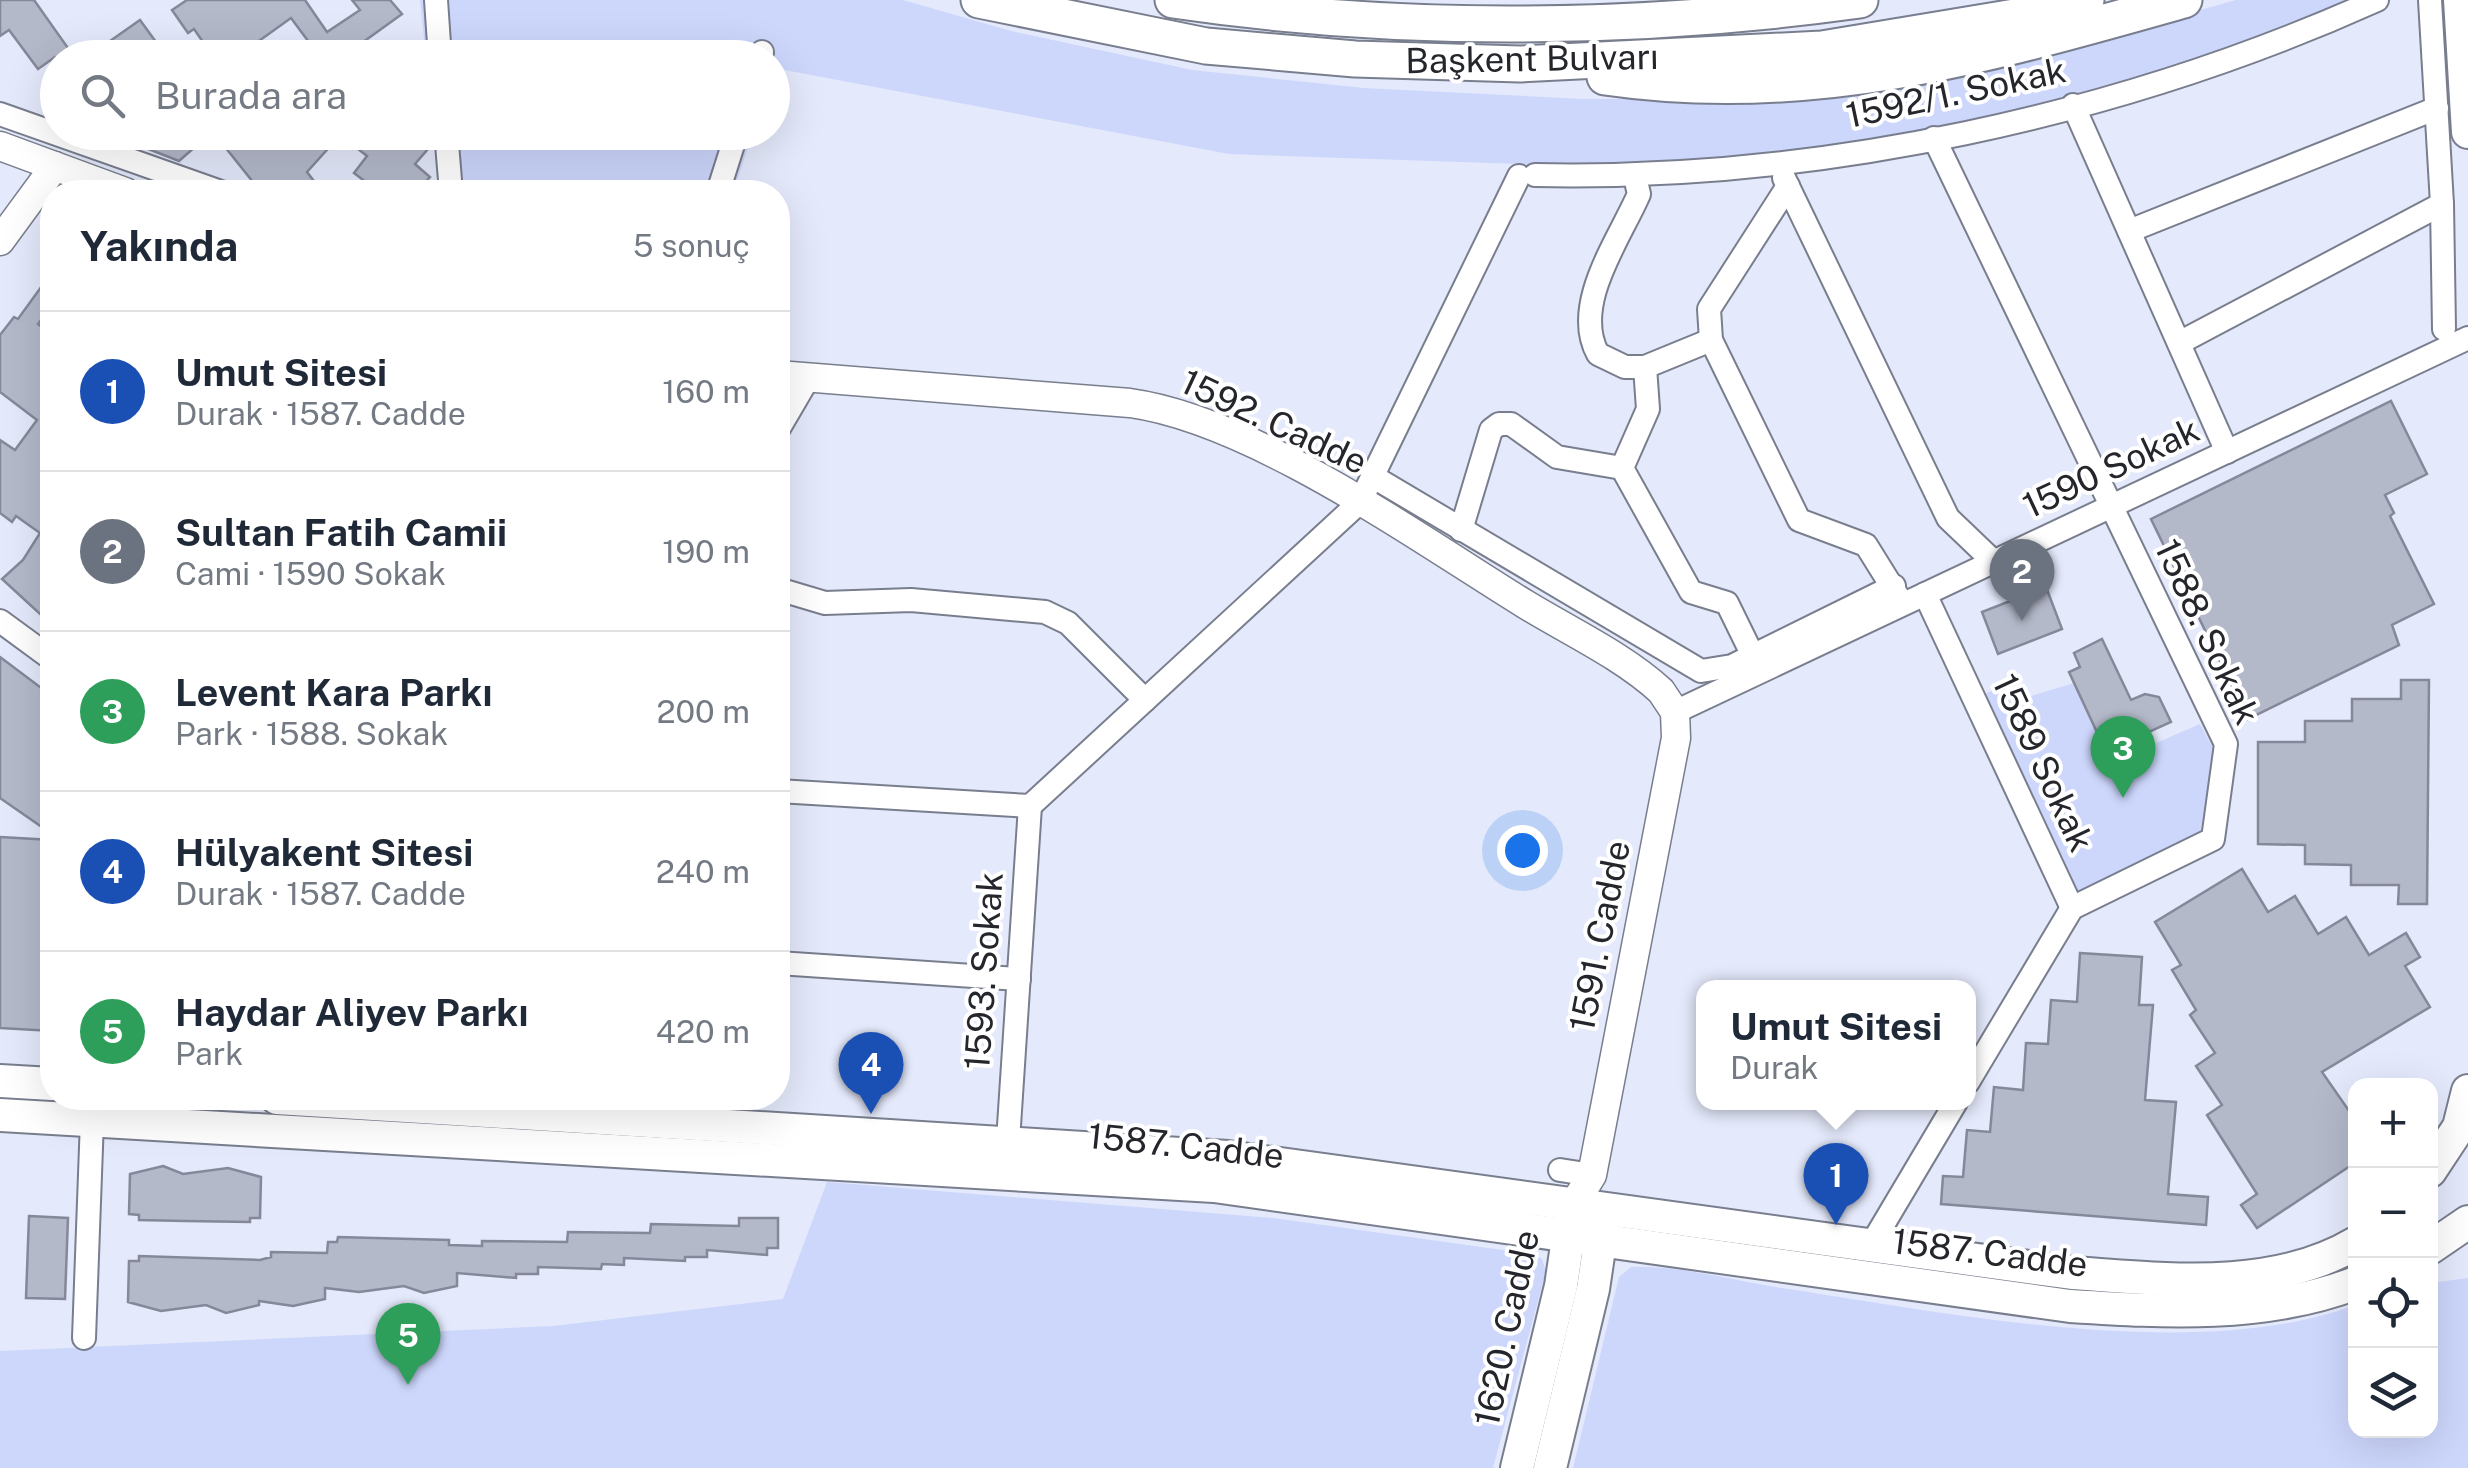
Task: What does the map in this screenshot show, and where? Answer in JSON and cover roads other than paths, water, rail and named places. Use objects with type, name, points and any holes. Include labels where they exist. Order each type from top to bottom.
[{"type":"main road","name":"Başkent Bulvarı","points":[[979,0],[1206,46],[1355,59],[1520,64],[1822,48],[2076,4]]},
{"type":"main road","name":"Başkent Bulvarı","points":[[1173,0],[1364,10],[1516,26],[1860,0]]},
{"type":"main road","points":[[1516,26],[1662,0]]},
{"type":"main road","points":[[1520,64],[1651,84],[1805,84],[1896,74],[2009,49],[2184,0]]},
{"type":"main road","points":[[2460,0],[2468,132]]},
{"type":"main road","points":[[0,1081],[40,1083]]},
{"type":"main road","points":[[2433,1168],[2459,1127],[2468,1091]]},
{"type":"main road","name":"1587. Cadde","points":[[557,1110],[1228,1157],[2072,1272],[2198,1279],[2296,1268],[2348,1246]]},
{"type":"main road","name":"1587. Cadde","points":[[0,1114],[1126,1178],[1279,1195],[2070,1306],[2138,1310],[2252,1308],[2348,1285]]},
{"type":"main road","points":[[2438,1170],[2452,1166],[2468,1172]]},
{"type":"main road","name":"1620. Cadde","points":[[1550,1468],[1589,1206]]},
{"type":"main road","points":[[2438,1241],[2459,1223]]},
{"type":"main road","name":"1620. Cadde","points":[[1517,1468],[1584,1240]]},
{"type":"street","points":[[436,0],[439,40]]},
{"type":"street","name":"1592/1. Sokak","points":[[1372,476],[1527,176],[1783,176],[2073,105],[2269,48],[2376,0]]},
{"type":"street","points":[[2430,0],[2442,204],[2444,329]]},
{"type":"street","points":[[2073,105],[2228,452]]},
{"type":"street","points":[[2129,232],[2437,108]]},
{"type":"street","points":[[0,114],[40,128]]},
{"type":"street","name":"1588. Sokak","points":[[1934,138],[2226,744],[2213,839],[2072,908]]},
{"type":"street","points":[[0,146],[93,180]]},
{"type":"street","points":[[102,150],[186,180]]},
{"type":"street","points":[[448,150],[450,180]]},
{"type":"street","points":[[722,180],[731,150]]},
{"type":"street","points":[[45,180],[55,166]]},
{"type":"street","points":[[790,792],[1030,806],[1360,502],[1372,476],[1689,668],[1722,670],[1898,596],[1866,546],[1799,520],[1712,340],[1709,309],[1783,176]]},
{"type":"street","points":[[1783,176],[1948,518],[1994,562]]},
{"type":"street","points":[[1635,177],[1639,194],[1592,300],[1588,325],[1598,354],[1625,366],[1646,367],[1712,340]]},
{"type":"street","points":[[0,241],[40,186]]},
{"type":"street","points":[[2179,343],[2442,204]]},
{"type":"street","name":"1590 Sokak","points":[[1675,712],[1898,596],[1925,594],[2468,338]]},
{"type":"street","points":[[1622,468],[1648,408],[1646,367]]},
{"type":"street","name":"1592. Cadde","points":[[790,375],[1143,404],[1233,436],[1360,502],[1652,683],[1675,712]]},
{"type":"street","points":[[790,409],[809,377]]},
{"type":"street","points":[[1461,530],[1491,430],[1499,424],[1511,424],[1557,457],[1622,468]]},
{"type":"street","points":[[1622,468],[1691,592],[1726,603],[1753,656]]},
{"type":"street","points":[[790,592],[825,604],[911,600],[1045,612],[1068,623],[1145,700]]},
{"type":"street","name":"1589 Sokak","points":[[1925,594],[2072,908]]},
{"type":"street","points":[[0,622],[40,650]]},
{"type":"street","name":"1591. Cadde","points":[[1592,1175],[1676,738],[1675,712]]},
{"type":"street","name":"1593. Sokak","points":[[1008,1141],[1030,806]]},
{"type":"street","points":[[1976,1069],[2072,908]]},
{"type":"street","points":[[790,964],[1018,979]]},
{"type":"street","points":[[1871,1245],[1951,1110]]},
{"type":"street","points":[[84,1338],[92,1120]]},
{"type":"street","points":[[1560,1170],[1592,1175],[1589,1206]]},
{"type":"place","name":"Sultan Fatih Camii","points":[[2022,621]]},
{"type":"place","name":"Levent Kara Parkı","points":[[2123,798]]},
{"type":"place","name":"Hülyakent Sitesi","points":[[871,1114]]},
{"type":"place","name":"Umut Sitesi","points":[[1836,1225]]},
{"type":"place","name":"Haydar Aliyev Parkı","points":[[408,1385]]}]
